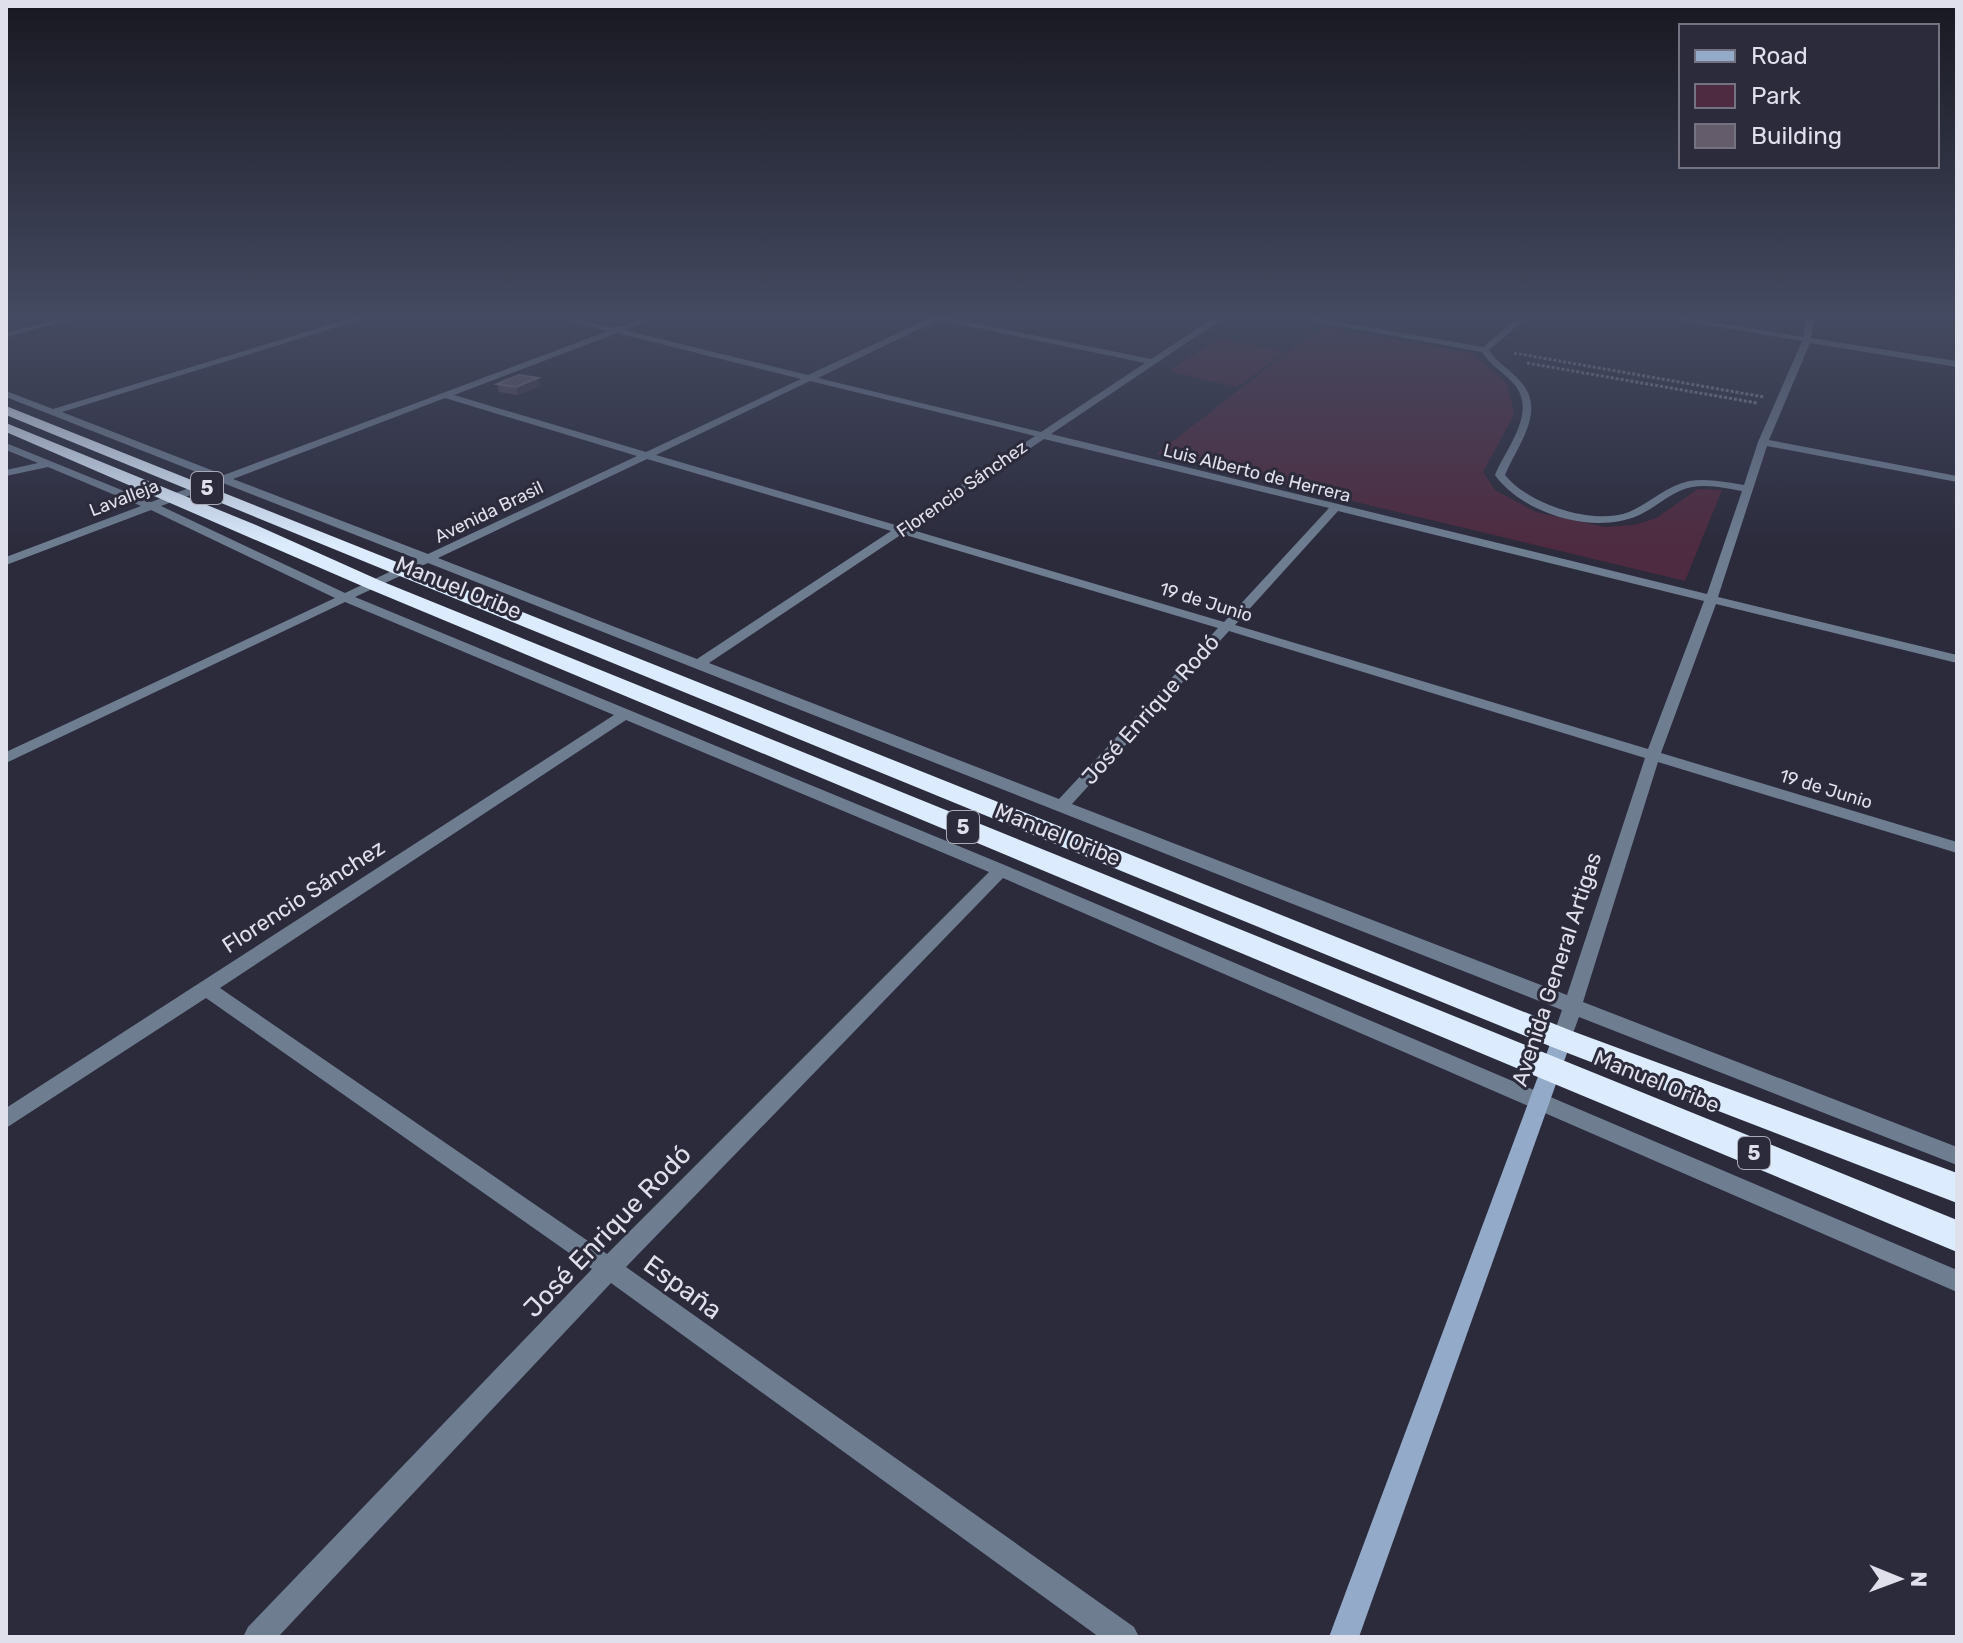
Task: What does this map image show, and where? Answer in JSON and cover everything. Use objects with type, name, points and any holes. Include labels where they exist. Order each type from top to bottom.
[{"type":"highway","name":"Manuel Oribe","points":[[6,410],[202,486],[1562,1039],[1957,1188]]},
{"type":"highway","name":"Manuel Oribe","points":[[6,427],[375,585],[1957,1236]]},
{"type":"main road","name":"Avenida General Artigas","points":[[1344,1637],[1562,1039]]},
{"type":"street","points":[[53,412],[120,392]]},
{"type":"street","name":"Lavalleja","points":[[6,561],[452,392]]},
{"type":"street","name":"Avenida Brasil","points":[[6,758],[781,392]]},
{"type":"street","name":"Luis Alberto de Herrera","points":[[864,392],[1957,659]]},
{"type":"street","name":"Florencio Sánchez","points":[[700,663],[1106,392]]},
{"type":"street","points":[[1523,392],[1530,403],[1529,415],[1505,459],[1500,475],[1504,484],[1519,496],[1566,513],[1609,519],[1624,518],[1645,509],[1690,484],[1746,488]]},
{"type":"street","name":"Avenida General Artigas","points":[[1562,1039],[1653,756],[1711,600],[1746,488],[1784,392]]},
{"type":"street","name":"Manuel Oribe","points":[[6,394],[1063,804],[1957,1156]]},
{"type":"street","name":"19 de Junio","points":[[443,395],[1225,626],[1957,848]]},
{"type":"street","points":[[1763,442],[1957,479]]},
{"type":"street","points":[[6,446],[153,507],[346,598],[1001,870],[1957,1281]]},
{"type":"street","points":[[6,473],[47,464]]},
{"type":"street","name":"José Enrique Rodó","points":[[1063,804],[1335,508]]},
{"type":"street","points":[[250,529],[278,517]]},
{"type":"street","name":"Florencio Sánchez","points":[[6,1119],[626,713]]},
{"type":"street","name":"José Enrique Rodó","points":[[258,1637],[609,1268],[1001,870]]},
{"type":"street","name":"España","points":[[206,988],[609,1268],[1124,1637]]},
{"type":"path","points":[[1708,392],[1779,404]]},
{"type":"path","points":[[1735,392],[1779,404]]},
{"type":"green space","points":[[1237,392],[1509,392],[1514,415],[1483,472],[1495,490],[1536,512],[1605,527],[1634,525],[1656,518],[1698,489],[1722,490],[1685,581],[1156,454]]}]
